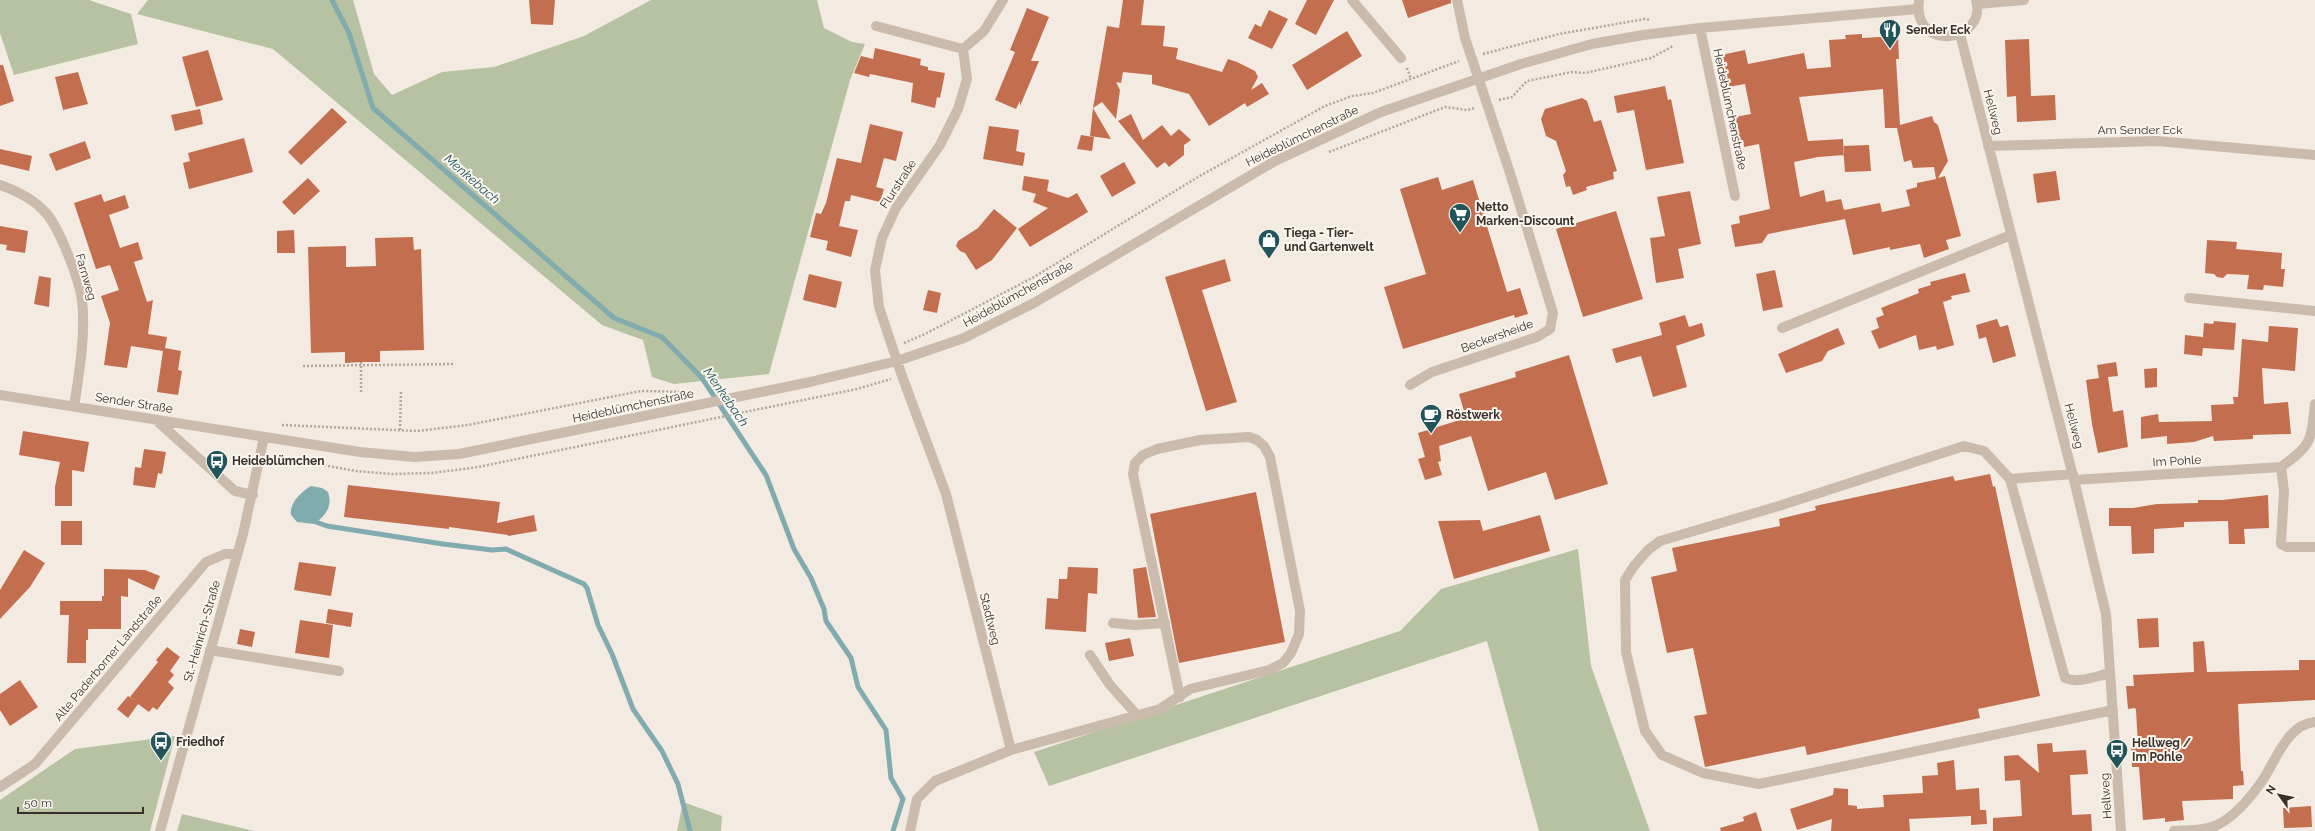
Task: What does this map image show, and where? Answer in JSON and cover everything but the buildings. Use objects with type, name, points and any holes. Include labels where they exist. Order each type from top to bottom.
[{"type":"street","points":[[876,26],[964,49],[984,31],[1003,0]]},
{"type":"street","points":[[1352,0],[1401,58]]},
{"type":"street","name":"Beckersheide","points":[[1410,385],[1432,372],[1537,337],[1550,329],[1553,313],[1488,104],[1465,38],[1456,0]]},
{"type":"street","points":[[1918,5],[1925,27],[1932,33],[1946,36],[1960,34],[1973,22],[1976,2],[2024,0]]},
{"type":"street","name":"Heideblümchenstraße","points":[[264,437],[386,456],[440,457],[703,405],[897,361],[964,338],[1000,321],[1275,161],[1381,112],[1478,78],[1592,44],[1700,28],[1918,5]]},
{"type":"street","name":"Heideblümchenstraße","points":[[1700,28],[1735,196]]},
{"type":"street","name":"Hellweg","points":[[1960,34],[2074,477],[2106,614],[2121,831]]},
{"type":"street","name":"Flurstraße","points":[[897,361],[879,307],[875,270],[882,238],[896,208],[940,145],[958,109],[967,79],[964,49]]},
{"type":"street","name":"Am Sender Eck","points":[[1988,146],[2157,141],[2315,155]]},
{"type":"street","name":"Farnweg","points":[[0,185],[25,195],[45,211],[56,229],[70,262],[82,300],[82,341],[74,407]]},
{"type":"street","points":[[1782,328],[2011,235]]},
{"type":"street","points":[[2189,298],[2315,311]]},
{"type":"street","name":"Stadtweg","points":[[897,361],[946,494],[1012,750]]},
{"type":"street","name":"Sender Straße","points":[[0,395],[264,437]]},
{"type":"street","points":[[2315,404],[2312,437],[2301,453],[2281,468],[2284,491],[2281,544],[2287,547],[2315,547]]},
{"type":"street","points":[[156,420],[235,491],[253,495]]},
{"type":"street","name":"St.-Heinrich-Straße","points":[[160,831],[253,495],[264,437]]},
{"type":"street","points":[[910,831],[917,799],[935,781],[1012,750],[1160,709],[1180,696],[1190,689],[1262,672],[1283,663],[1291,653],[1299,634],[1300,611],[1270,457],[1264,446],[1257,440],[1249,437],[1200,440],[1157,449],[1143,455],[1135,463],[1133,474],[1180,696]]},
{"type":"street","points":[[2110,673],[2082,680],[2071,680],[2065,678],[2010,479],[1984,451],[1964,446],[1782,505],[1660,541],[1643,555],[1625,580],[1626,652],[1645,731],[1662,755],[1703,773],[1759,784],[2112,710]]},
{"type":"street","name":"Im Pohle","points":[[2010,479],[2281,468]]},
{"type":"street","name":"Alte Paderborner Landstraße","points":[[0,787],[35,764],[206,562],[225,554],[237,554]]},
{"type":"street","points":[[1113,623],[1134,625],[1165,623]]},
{"type":"street","points":[[210,650],[339,671]]},
{"type":"street","points":[[1090,655],[1110,685],[1137,715]]},
{"type":"street","points":[[2174,831],[2207,828],[2219,824],[2232,815],[2262,781],[2284,745],[2294,732],[2306,723],[2315,722]]},
{"type":"path","points":[[1322,155],[1444,106],[1467,110],[1512,97],[1527,82],[1572,72],[1585,73],[1651,58],[1678,43]]},
{"type":"path","points":[[361,364],[361,392]]},
{"type":"path","points":[[303,366],[361,364],[454,364]]},
{"type":"path","points":[[714,418],[857,388],[902,376]]},
{"type":"path","points":[[400,430],[401,391]]},
{"type":"path","points":[[278,424],[417,431],[468,425],[641,391],[676,393],[689,392]]},
{"type":"green space","points":[[0,0],[89,0],[131,14],[138,44],[14,75],[0,33]]},
{"type":"green space","points":[[148,0],[353,0],[374,74],[392,95],[442,72],[494,67],[584,36],[651,0],[817,0],[824,28],[852,42],[865,44],[850,80],[769,374],[674,384],[652,377],[643,340],[602,325],[273,49],[137,14]]},
{"type":"green space","points":[[1578,549],[1591,666],[1650,831],[1539,831],[1487,641],[1049,786],[1034,752],[1400,631],[1441,589]]},
{"type":"green space","points":[[175,736],[150,831],[0,831],[0,800],[75,749]]},
{"type":"green space","points":[[683,802],[722,816],[721,831],[677,831]]},
{"type":"green space","points":[[182,814],[254,831],[177,831]]},
{"type":"water","points":[[311,486],[322,488],[328,492],[329,507],[322,518],[314,524],[297,522],[291,515],[292,506],[296,498]]},
{"type":"waterway","name":"Menkebach","points":[[332,0],[349,33],[373,108],[614,318],[662,337],[702,378],[766,475],[794,549],[811,578],[824,609],[826,621],[851,658],[858,687],[886,730],[891,778],[903,799],[893,831]]},
{"type":"waterway","points":[[316,522],[327,526],[443,544],[492,550],[506,549],[584,584],[587,588],[598,625],[612,654],[633,709],[662,751],[678,784],[690,831]]},
{"type":"place","name":"Sender Eck","points":[[1890,50]]},
{"type":"place","name":"Netto Marken-Discount","points":[[1460,234]]},
{"type":"place","name":"Tiega - Tier- und Gartenwelt","points":[[1269,260]]},
{"type":"place","name":"Röstwerk","points":[[1431,434]]},
{"type":"place","name":"Heideblümchen","points":[[217,480]]},
{"type":"place","name":"Friedhof","points":[[161,762]]},
{"type":"place","name":"Hellweg / Im Pohle","points":[[2117,770]]}]
